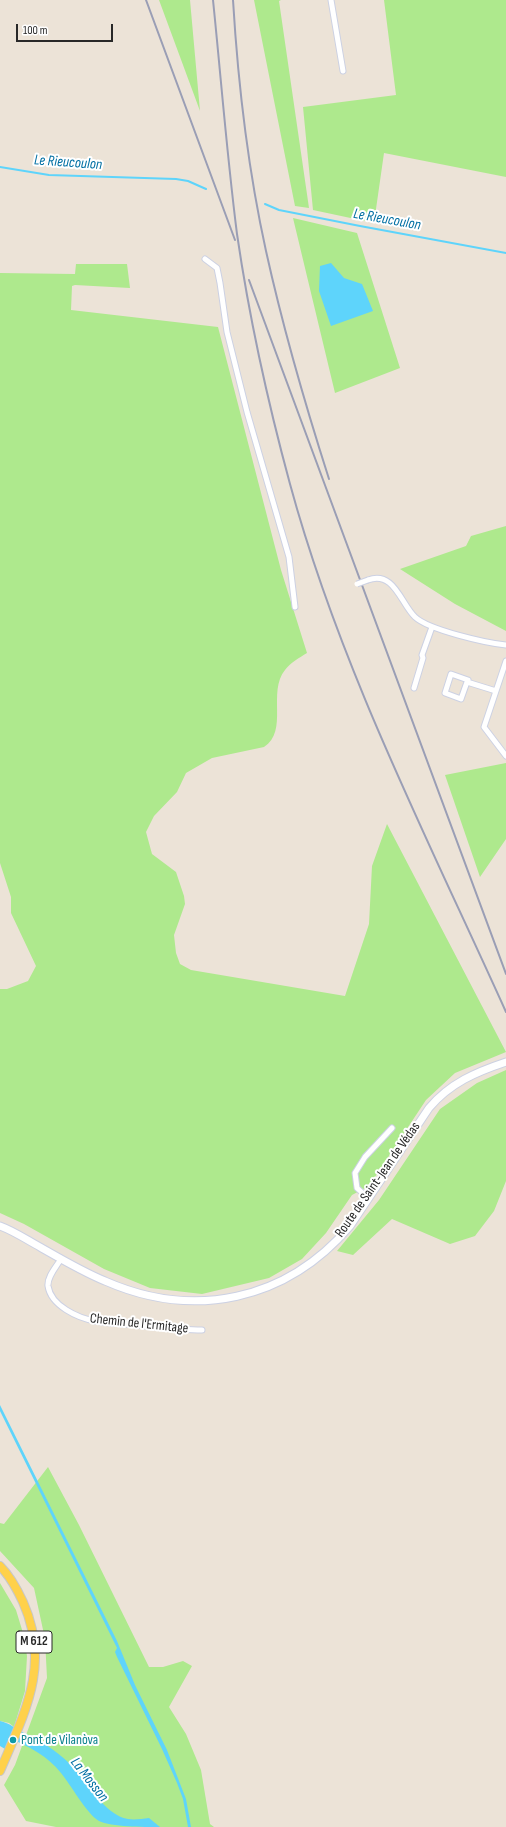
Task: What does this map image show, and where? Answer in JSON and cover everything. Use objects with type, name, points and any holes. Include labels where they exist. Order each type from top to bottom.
[{"type":"main road","name":"M 612","points":[[0,1566],[19,1595],[27,1612],[34,1635],[35,1673],[30,1698],[0,1771]]},
{"type":"street","points":[[331,0],[343,71]]},
{"type":"street","points":[[205,259],[217,268],[227,332],[245,405],[288,557],[295,607]]},
{"type":"street","points":[[357,584],[368,580],[380,579],[395,587],[415,618],[432,627],[506,645]]},
{"type":"street","points":[[414,688],[423,658],[422,655],[432,627]]},
{"type":"street","points":[[506,661],[484,727],[506,756]]},
{"type":"street","points":[[467,682],[461,699],[445,693],[451,674],[468,680],[467,682],[496,691]]},
{"type":"street","name":"Route de Saint-Jean de Védas","points":[[0,1226],[105,1281],[132,1292],[156,1298],[183,1302],[222,1300],[259,1291],[281,1281],[303,1268],[342,1236],[422,1118],[442,1094],[466,1078],[506,1062]]},
{"type":"street","points":[[369,1198],[357,1188],[355,1173],[364,1157],[392,1128]]},
{"type":"street","name":"Chemin de l'Ermitage","points":[[61,1259],[52,1273],[48,1286],[51,1295],[70,1312],[95,1321],[185,1330],[202,1330]]},
{"type":"green space","points":[[159,0],[190,0],[200,111]]},
{"type":"green space","points":[[254,0],[281,0],[279,1],[309,208],[295,206]]},
{"type":"green space","points":[[384,0],[506,0],[506,177],[384,153],[374,223],[313,210],[303,107],[396,95]]},
{"type":"green space","points":[[293,218],[357,233],[400,368],[335,393]]},
{"type":"green space","points":[[76,264],[127,264],[130,288],[72,286],[71,310],[218,327],[281,570],[307,653],[295,660],[285,670],[280,679],[277,700],[277,721],[271,740],[264,747],[212,758],[186,773],[177,792],[154,816],[146,832],[152,854],[176,872],[184,896],[185,904],[174,935],[176,953],[180,964],[191,970],[345,996],[369,924],[372,866],[387,824],[506,1052],[455,1073],[426,1100],[369,1186],[352,1195],[326,1233],[302,1259],[269,1278],[202,1294],[150,1288],[104,1269],[24,1224],[0,1213],[0,989],[7,989],[28,981],[36,966],[11,913],[11,897],[0,863],[0,273],[75,274]]},
{"type":"green space","points":[[506,526],[506,631],[455,604],[400,569],[466,546],[471,536]]},
{"type":"green space","points":[[506,763],[506,839],[480,877],[445,775]]},
{"type":"green space","points":[[506,1070],[506,1181],[494,1211],[475,1236],[450,1244],[392,1219],[353,1255],[337,1251],[379,1200],[440,1109],[477,1083]]},
{"type":"green space","points":[[48,1467],[79,1525],[149,1667],[163,1667],[183,1661],[192,1666],[169,1707],[186,1734],[201,1770],[210,1824],[214,1827],[56,1827],[26,1821],[4,1785],[15,1765],[47,1678],[45,1639],[34,1588],[0,1551],[0,1523],[4,1524]]},
{"type":"green space","points":[[0,1583],[16,1610],[23,1633],[27,1656],[25,1691],[14,1727],[9,1723],[0,1721]]},
{"type":"water","points":[[331,263],[344,278],[362,284],[373,311],[331,326],[319,291],[320,266]]},
{"type":"water","points":[[0,1405],[117,1641],[135,1685],[167,1750],[186,1799],[191,1827],[188,1827],[183,1799],[177,1783],[117,1657],[115,1652],[117,1648],[0,1411]]},
{"type":"water","points":[[0,1721],[7,1723],[37,1739],[59,1754],[69,1763],[103,1804],[111,1811],[128,1819],[149,1818],[160,1827],[119,1826],[99,1821],[89,1812],[56,1767],[44,1757],[10,1738],[5,1749],[0,1746]]},
{"type":"waterway","name":"Le Rieucoulon","points":[[0,167],[49,175],[176,179],[188,181],[206,189]]},
{"type":"waterway","name":"Le Rieucoulon","points":[[265,204],[279,210],[506,253]]},
{"type":"railway","points":[[146,0],[235,240]]},
{"type":"railway","points":[[213,0],[237,234],[247,296],[260,359],[290,484],[310,552],[334,620],[360,686],[417,817],[506,1012]]},
{"type":"railway","points":[[233,0],[238,63],[249,158],[266,251],[287,337],[329,479]]},
{"type":"railway","points":[[249,280],[506,974]]},
{"type":"place","name":"Pont de Vilanòva","points":[[13,1740]]},
{"type":"water label","name":"La Mosson","points":[[89,1780]]}]
